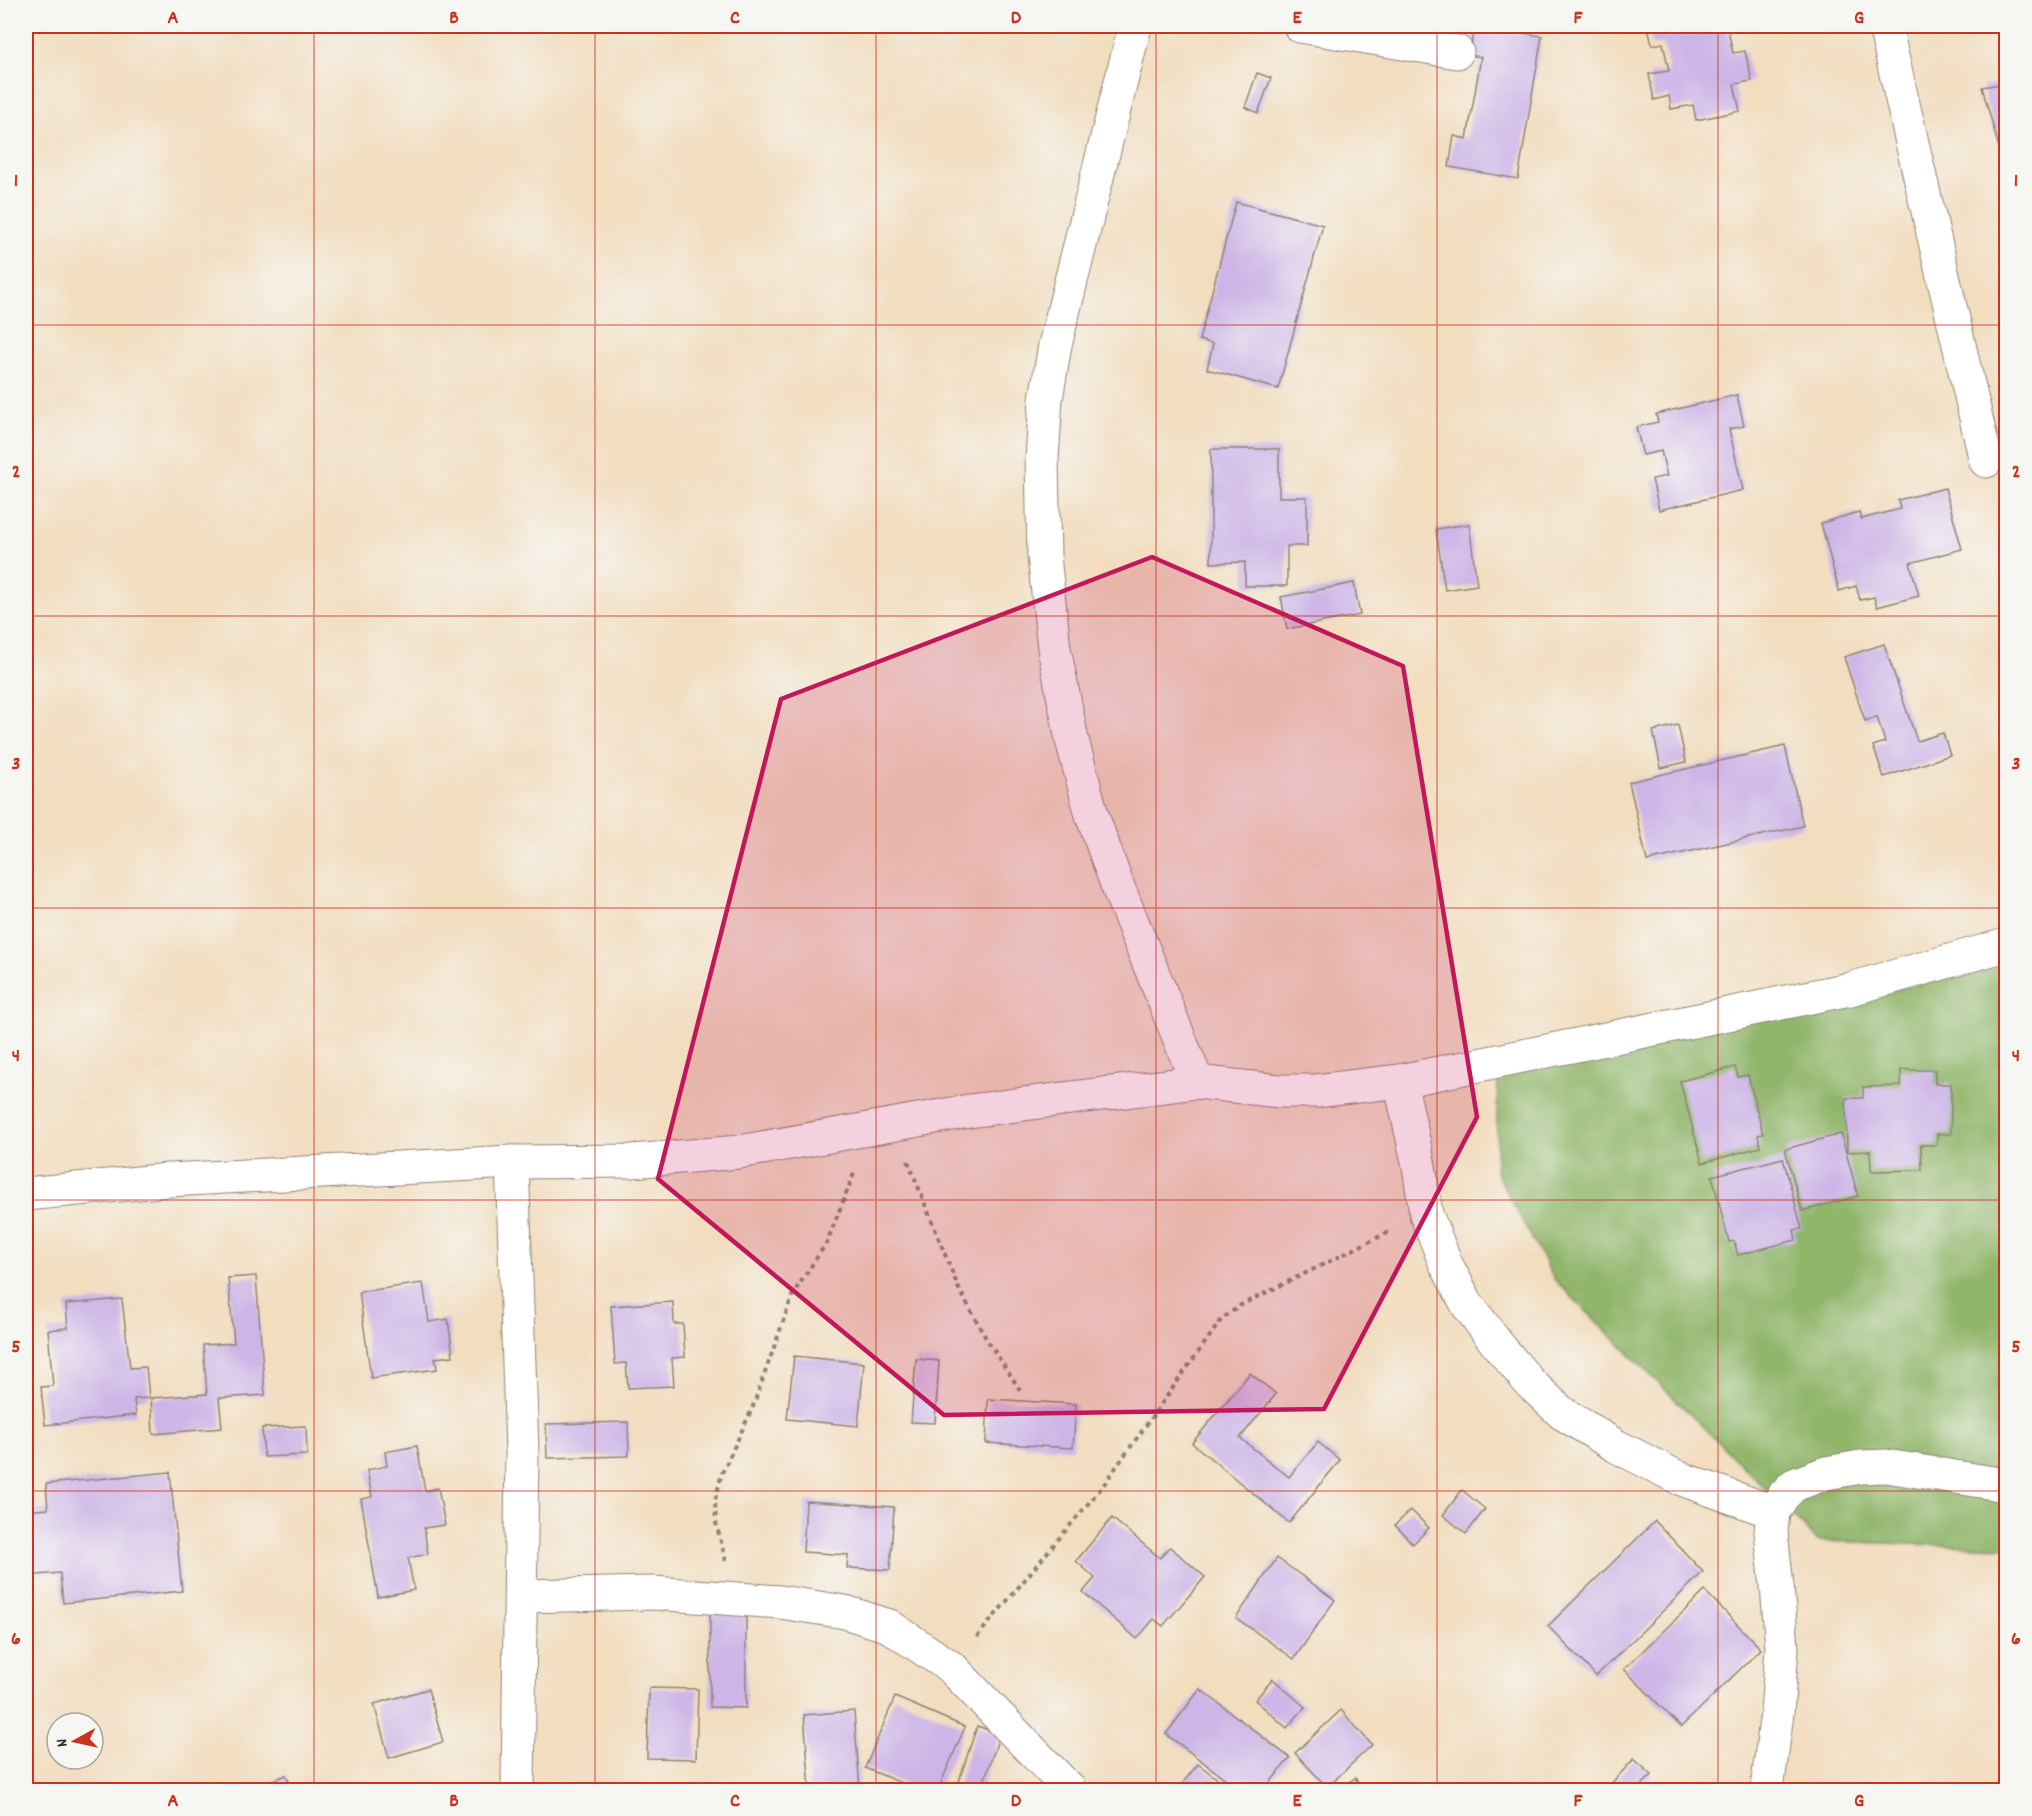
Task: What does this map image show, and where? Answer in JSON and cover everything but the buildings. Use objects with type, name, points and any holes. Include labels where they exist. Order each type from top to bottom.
[{"type":"street","points":[[1135,26],[1055,345],[1046,399],[1042,459],[1044,556],[1054,648],[1072,740],[1092,815],[1116,882],[1197,1082]]},
{"type":"street","points":[[1300,26],[1457,52]]},
{"type":"street","points":[[1886,26],[1986,461]]},
{"type":"street","points":[[26,1194],[169,1180],[512,1162],[632,1161],[739,1152],[969,1111],[1197,1082],[1280,1091],[1316,1091],[1400,1081],[1850,989],[2007,945]]},
{"type":"street","points":[[1400,1081],[1419,1166],[1426,1214],[1446,1264],[1467,1304],[1531,1384],[1562,1413],[1616,1446],[1679,1478],[1773,1512]]},
{"type":"street","points":[[512,1162],[522,1451],[518,1791]]},
{"type":"street","points":[[1767,1791],[1777,1713],[1782,1648],[1771,1532],[1773,1512],[1783,1496],[1794,1485],[1826,1473],[1861,1467],[1886,1466],[2007,1485]]},
{"type":"street","points":[[521,1596],[653,1593],[780,1602],[845,1612],[889,1626],[952,1668],[1070,1791]]},
{"type":"path","points":[[879,1127],[958,1287],[987,1340],[1020,1390]]},
{"type":"path","points":[[733,1599],[716,1523],[715,1500],[722,1473],[752,1409],[793,1294],[828,1242],[854,1178],[879,1127]]},
{"type":"path","points":[[952,1668],[1102,1487],[1222,1319],[1241,1305],[1426,1214]]},
{"type":"highlighted area","points":[[1152,557],[1403,666],[1477,1117],[1324,1409],[944,1415],[658,1179],[781,699]]},
{"type":"green space","points":[[2006,966],[2006,1547],[1818,1541],[1554,1279],[1496,1172],[1498,1074]]}]
